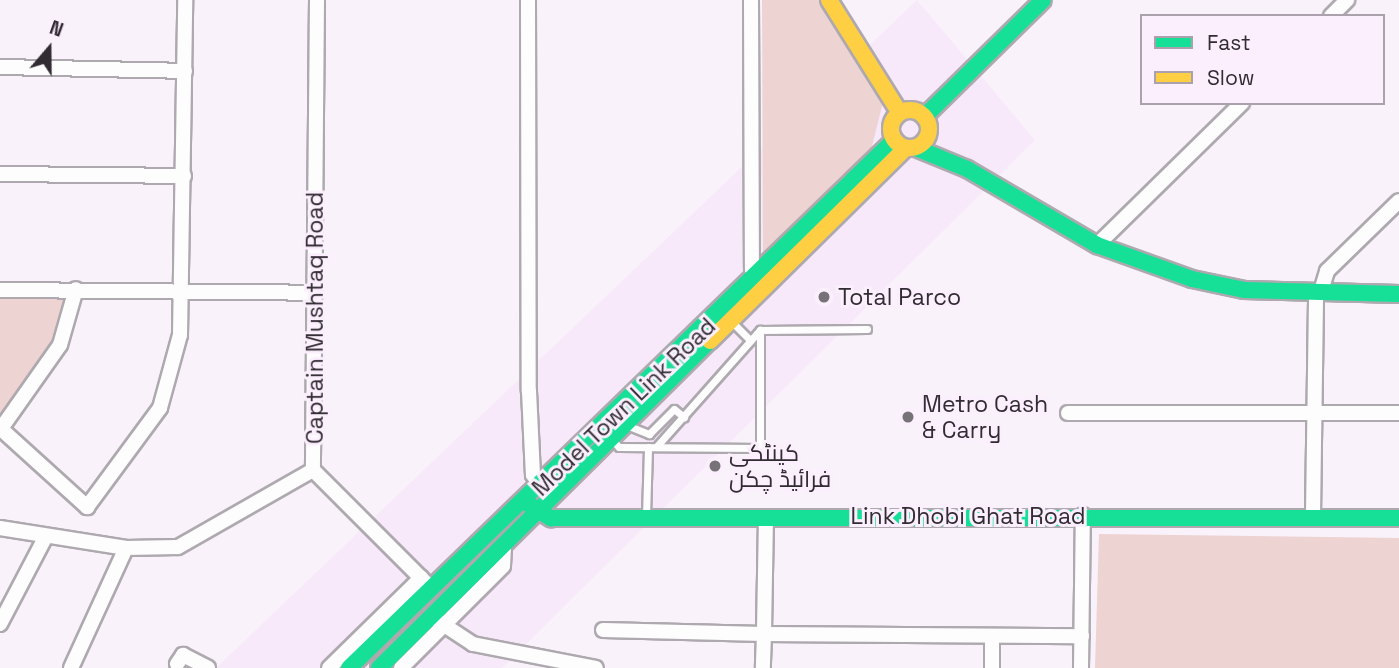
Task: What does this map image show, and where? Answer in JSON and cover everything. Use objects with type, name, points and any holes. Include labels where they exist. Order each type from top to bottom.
[{"type":"street","points":[[76,289],[60,345],[0,429],[87,507],[160,408],[180,335],[185,0]]},
{"type":"street","name":"Captain Mushtaq Road","points":[[317,0],[313,470],[426,583]]},
{"type":"street","points":[[527,0],[529,391],[533,475],[541,488],[554,499]]},
{"type":"street","points":[[751,0],[752,269],[759,276]]},
{"type":"street","points":[[829,0],[900,113],[927,124],[967,169]]},
{"type":"street","points":[[905,146],[1043,0]]},
{"type":"street","points":[[1333,14],[1348,0]]},
{"type":"street","points":[[0,67],[185,71]]},
{"type":"street","points":[[1097,245],[1240,105]]},
{"type":"street","points":[[900,113],[891,125],[905,146],[967,169],[1097,245],[1215,286],[1399,294]]},
{"type":"street","name":"Model Town Link Road","points":[[348,668],[426,583],[541,488],[759,276],[905,146]]},
{"type":"street","name":"Model Town Link Road","points":[[379,668],[437,622],[538,514],[734,324],[905,146]]},
{"type":"street","points":[[0,174],[184,176]]},
{"type":"street","points":[[1313,515],[1319,291],[1327,271],[1399,201]]},
{"type":"street","points":[[0,289],[315,293]]},
{"type":"street","points":[[1068,413],[1399,413]]},
{"type":"street","points":[[0,528],[127,548],[178,547],[313,470]]},
{"type":"street","points":[[525,502],[538,514]]},
{"type":"street","name":"Link Dhobi Ghat Road","points":[[538,514],[646,518],[1313,515],[1399,518]]},
{"type":"street","points":[[1081,668],[1083,515]]},
{"type":"street","points":[[764,668],[765,517]]},
{"type":"street","points":[[0,624],[46,536]]},
{"type":"street","points":[[71,668],[127,548]]},
{"type":"street","points":[[329,668],[373,616],[426,583]]},
{"type":"street","points":[[401,668],[437,622],[473,644],[596,668]]},
{"type":"street","points":[[603,629],[764,634],[1082,636]]},
{"type":"street","points":[[992,636],[992,668]]},
{"type":"street","points":[[177,664],[183,655],[208,668]]},
{"type":"lane","points":[[734,324],[750,340]]},
{"type":"lane","points":[[646,518],[652,447],[684,417],[760,330],[867,328]]},
{"type":"lane","points":[[613,441],[652,447],[760,448],[760,330]]},
{"type":"lane","points":[[629,426],[649,434],[674,409],[684,417]]},
{"type":"shaded area","points":[[762,0],[824,0],[883,102],[870,154],[763,252]]},
{"type":"shaded area","points":[[917,0],[1035,140],[502,668],[216,668]]},
{"type":"shaded area","points":[[76,289],[73,312],[0,428],[0,290]]},
{"type":"shaded area","points":[[1099,534],[1399,538],[1399,668],[1095,668]]},
{"type":"traffic: fast","points":[[925,116],[1043,0]]},
{"type":"traffic: fast","points":[[349,668],[894,140]]},
{"type":"traffic: fast","points":[[916,148],[967,169],[1097,245],[1192,279],[1244,290],[1399,294]]},
{"type":"traffic: fast","points":[[379,668],[710,341]]},
{"type":"traffic: fast","points":[[525,502],[551,518],[1399,518]]},
{"type":"traffic: slow","points":[[829,0],[900,113]]},
{"type":"traffic: slow","points":[[910,110],[924,115],[929,129],[924,143],[910,148],[896,143],[891,129],[896,115],[910,110]]},
{"type":"traffic: slow","points":[[710,341],[905,149]]},
{"type":"place","name":"Total Parco","points":[[824,297]]},
{"type":"place","name":"Metro Cash & Carry","points":[[908,417]]},
{"type":"place","name":"کینٹکی فرائیڈ چکن","points":[[715,466]]}]
